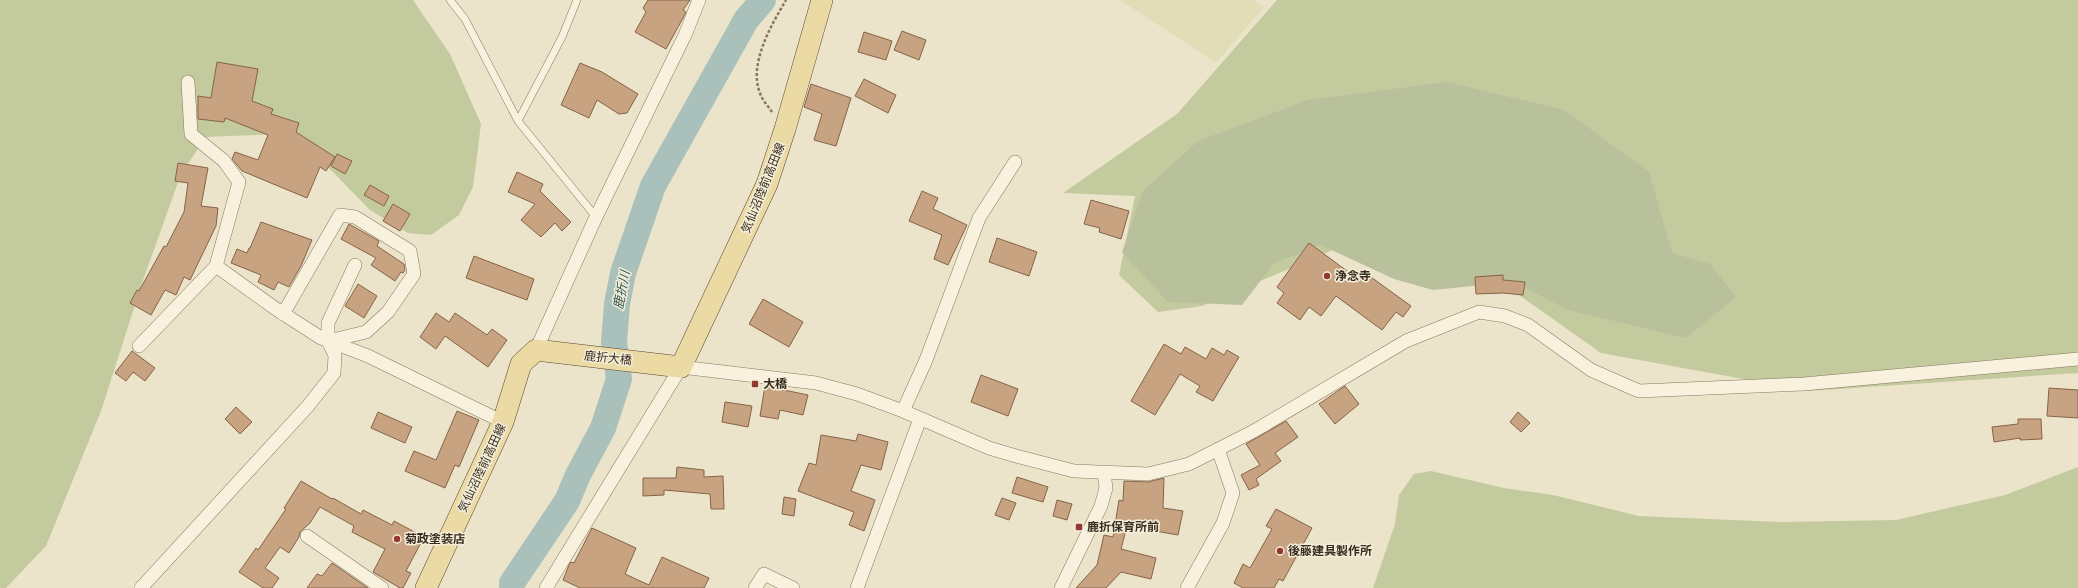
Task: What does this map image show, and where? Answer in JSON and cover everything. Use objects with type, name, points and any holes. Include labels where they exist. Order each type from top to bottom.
[{"type":"main road","name":"気仙沼陸前高田線","points":[[681,367],[767,184],[786,129],[822,0]]},
{"type":"main road","name":"気仙沼陸前高田線","points":[[426,588],[503,422],[521,364],[536,350]]},
{"type":"main road","name":"鹿折大橋","points":[[536,350],[681,367]]},
{"type":"street","points":[[536,350],[596,217],[684,35],[699,0]]},
{"type":"street","points":[[138,346],[216,266],[239,182],[224,161],[190,134],[188,82]]},
{"type":"street","points":[[903,411],[926,360],[979,218],[1014,162]]},
{"type":"street","points":[[283,314],[340,215],[355,217],[410,252],[414,274],[388,312],[366,332],[328,341]]},
{"type":"street","points":[[141,588],[308,406],[334,373],[335,355],[328,341],[328,323],[356,265]]},
{"type":"street","points":[[216,266],[283,314],[328,341],[368,356],[503,422]]},
{"type":"street","points":[[546,588],[681,367],[816,383],[857,394],[903,411],[989,448],[1016,456],[1074,470],[1104,473],[1148,474],[1188,464],[1254,431],[1406,340],[1478,312],[1505,316],[1528,325],[1591,370],[1639,391],[1804,384],[2078,359]]},
{"type":"street","points":[[857,588],[920,419]]},
{"type":"street","points":[[1187,588],[1223,523],[1233,493],[1218,449]]},
{"type":"street","points":[[1061,588],[1101,506],[1106,488],[1104,473]]},
{"type":"street","points":[[307,536],[382,588]]},
{"type":"street","points":[[755,588],[764,574],[793,588]]},
{"type":"lane","points":[[450,0],[465,19],[518,121],[596,217]]},
{"type":"lane","points":[[518,121],[562,37],[577,0]]},
{"type":"path","points":[[786,0],[761,48],[757,77],[760,93],[786,129]]},
{"type":"shaded area","points":[[1120,0],[1254,0],[1264,7],[1216,63]]},
{"type":"green space","points":[[0,0],[413,0],[450,54],[481,124],[473,187],[459,215],[431,235],[408,233],[370,210],[325,164],[282,134],[206,137],[181,174],[142,283],[101,411],[46,546],[6,588],[0,588]]},
{"type":"green space","points":[[1277,0],[2078,0],[2078,373],[1808,391],[1601,353],[1454,249],[1340,247],[1202,306],[1158,312],[1119,275],[1135,196],[1063,193],[1177,114]]},
{"type":"green space","points":[[1447,82],[1564,110],[1649,172],[1672,253],[1710,264],[1736,297],[1686,338],[1568,310],[1513,282],[1433,290],[1394,279],[1321,245],[1274,263],[1242,305],[1168,302],[1122,252],[1143,191],[1198,141],[1308,100]]},
{"type":"green space","points":[[2078,467],[2078,588],[1373,588],[1395,524],[1399,495],[1414,474],[1431,471],[1504,488],[1553,495],[1639,516],[1783,522],[1896,520],[2005,495]]},
{"type":"building","points":[[648,0],[690,0],[683,10],[686,12],[666,49],[635,32],[646,12],[643,8]]},
{"type":"building","points":[[902,31],[926,40],[919,60],[894,50]]},
{"type":"building","points":[[864,32],[892,41],[886,60],[858,52]]},
{"type":"building","points":[[217,62],[258,69],[252,101],[273,109],[271,114],[299,123],[296,132],[335,157],[326,171],[320,167],[307,198],[242,171],[232,159],[235,152],[258,160],[268,135],[225,118],[224,122],[198,119],[198,96],[211,98]]},
{"type":"building","points":[[580,63],[602,72],[638,94],[627,113],[619,114],[597,100],[589,118],[561,105]]},
{"type":"building","points":[[864,79],[896,95],[888,113],[855,96]]},
{"type":"building","points":[[811,84],[851,98],[836,146],[814,140],[822,114],[804,107]]},
{"type":"building","points":[[337,154],[352,161],[345,174],[331,166]]},
{"type":"building","points":[[178,163],[208,168],[201,206],[218,208],[216,226],[190,280],[184,277],[176,295],[165,290],[151,315],[130,303],[137,290],[139,291],[164,246],[166,247],[184,212],[188,183],[175,181]]},
{"type":"building","points":[[517,172],[543,184],[540,191],[571,222],[562,231],[555,223],[541,237],[521,220],[535,204],[508,192]]},
{"type":"building","points":[[370,185],[389,196],[384,206],[364,195]]},
{"type":"building","points":[[922,191],[938,198],[933,209],[967,225],[948,265],[934,259],[942,235],[909,221]]},
{"type":"building","points":[[1091,200],[1129,211],[1121,239],[1099,232],[1100,228],[1084,224]]},
{"type":"building","points":[[393,204],[410,214],[400,231],[383,221]]},
{"type":"building","points":[[261,222],[312,240],[301,266],[289,287],[278,282],[274,290],[258,282],[261,275],[231,263],[237,249],[247,253]]},
{"type":"building","points":[[349,224],[379,241],[377,246],[404,264],[405,270],[403,273],[401,272],[395,281],[371,265],[376,258],[341,239]]},
{"type":"building","points":[[997,238],[1037,252],[1029,276],[989,262]]},
{"type":"building","points":[[1309,243],[1358,279],[1364,272],[1411,306],[1403,317],[1396,312],[1382,330],[1336,296],[1321,316],[1309,307],[1300,320],[1277,303],[1284,293],[1277,287]]},
{"type":"building","points":[[474,256],[534,279],[527,300],[466,278]]},
{"type":"building","points":[[1503,275],[1503,280],[1525,282],[1523,295],[1503,293],[1476,294],[1475,277]]},
{"type":"building","points":[[358,284],[377,296],[364,318],[345,306]]},
{"type":"building","points":[[763,299],[803,322],[789,347],[749,324]]},
{"type":"building","points":[[436,313],[449,322],[455,313],[487,335],[492,329],[507,340],[488,367],[445,336],[436,349],[420,337]]},
{"type":"building","points":[[1164,344],[1181,354],[1185,347],[1206,359],[1212,348],[1224,355],[1227,350],[1239,357],[1213,401],[1196,392],[1200,386],[1180,374],[1155,415],[1131,401]]},
{"type":"building","points":[[132,351],[155,368],[145,381],[133,372],[126,381],[115,373]]},
{"type":"building","points":[[981,375],[1018,389],[1008,416],[971,402]]},
{"type":"building","points":[[765,386],[808,395],[803,415],[780,410],[778,419],[760,416]]},
{"type":"building","points":[[1345,386],[1359,404],[1335,424],[1319,404]]},
{"type":"building","points":[[2049,388],[2078,390],[2078,418],[2047,416]]},
{"type":"building","points":[[725,402],[752,406],[748,427],[722,422]]},
{"type":"building","points":[[236,407],[252,422],[240,434],[225,419]]},
{"type":"building","points":[[457,411],[479,420],[459,467],[455,465],[445,488],[405,471],[414,451],[436,460]]},
{"type":"building","points":[[378,412],[412,427],[405,443],[371,428]]},
{"type":"building","points":[[1518,412],[1530,423],[1521,432],[1510,422]]},
{"type":"building","points":[[2018,419],[2041,419],[2042,439],[2020,440],[2020,438],[1994,442],[1992,427],[2018,424]]},
{"type":"building","points":[[1286,421],[1298,437],[1275,453],[1281,461],[1256,479],[1259,485],[1249,490],[1241,475],[1260,465],[1246,444]]},
{"type":"building","points":[[858,434],[888,442],[881,470],[861,465],[851,491],[875,500],[864,531],[849,525],[854,512],[798,491],[809,463],[816,465],[821,435],[856,441]]},
{"type":"building","points":[[677,467],[704,470],[704,477],[723,476],[724,509],[711,509],[710,494],[664,490],[664,495],[643,496],[643,478],[676,478]]},
{"type":"building","points":[[1017,477],[1048,487],[1043,502],[1012,493]]},
{"type":"building","points":[[1164,478],[1163,508],[1183,511],[1178,535],[1127,526],[1121,549],[1156,558],[1151,579],[1121,572],[1106,588],[1076,588],[1097,565],[1104,535],[1113,537],[1119,500],[1123,501],[1124,481],[1148,482]]},
{"type":"building","points":[[301,481],[361,514],[363,510],[392,525],[394,521],[424,537],[406,571],[411,573],[403,588],[400,588],[373,572],[385,549],[352,532],[354,526],[320,507],[310,523],[300,532],[299,537],[289,553],[280,547],[265,568],[279,578],[272,588],[263,588],[239,572],[256,548],[258,550],[286,509],[284,508]]},
{"type":"building","points":[[784,497],[796,499],[794,516],[782,514]]},
{"type":"building","points":[[1002,498],[1016,503],[1009,520],[995,515]]},
{"type":"building","points":[[1057,500],[1072,504],[1067,520],[1053,516]]},
{"type":"building","points":[[1276,509],[1312,528],[1283,581],[1279,579],[1274,588],[1243,588],[1234,583],[1243,564],[1250,568],[1272,529],[1266,526]]},
{"type":"building","points":[[592,528],[636,548],[625,574],[649,585],[662,557],[709,578],[704,588],[580,588],[563,580],[569,565],[571,562],[574,563]]},
{"type":"building","points":[[332,563],[368,588],[307,588],[317,574],[322,576]]},
{"type":"waterway","name":"鹿折川","points":[[512,588],[512,583],[567,501],[578,475],[603,428],[619,379],[614,342],[617,304],[623,273],[653,186],[746,20],[763,0]]},
{"type":"place","name":"浄念寺","points":[[1327,276]]},
{"type":"place","name":"大橋","points":[[755,384]]},
{"type":"place","name":"鹿折保育所前","points":[[1079,527]]},
{"type":"place","name":"菊政塗装店","points":[[397,539]]},
{"type":"place","name":"後藤建具製作所","points":[[1280,551]]}]
